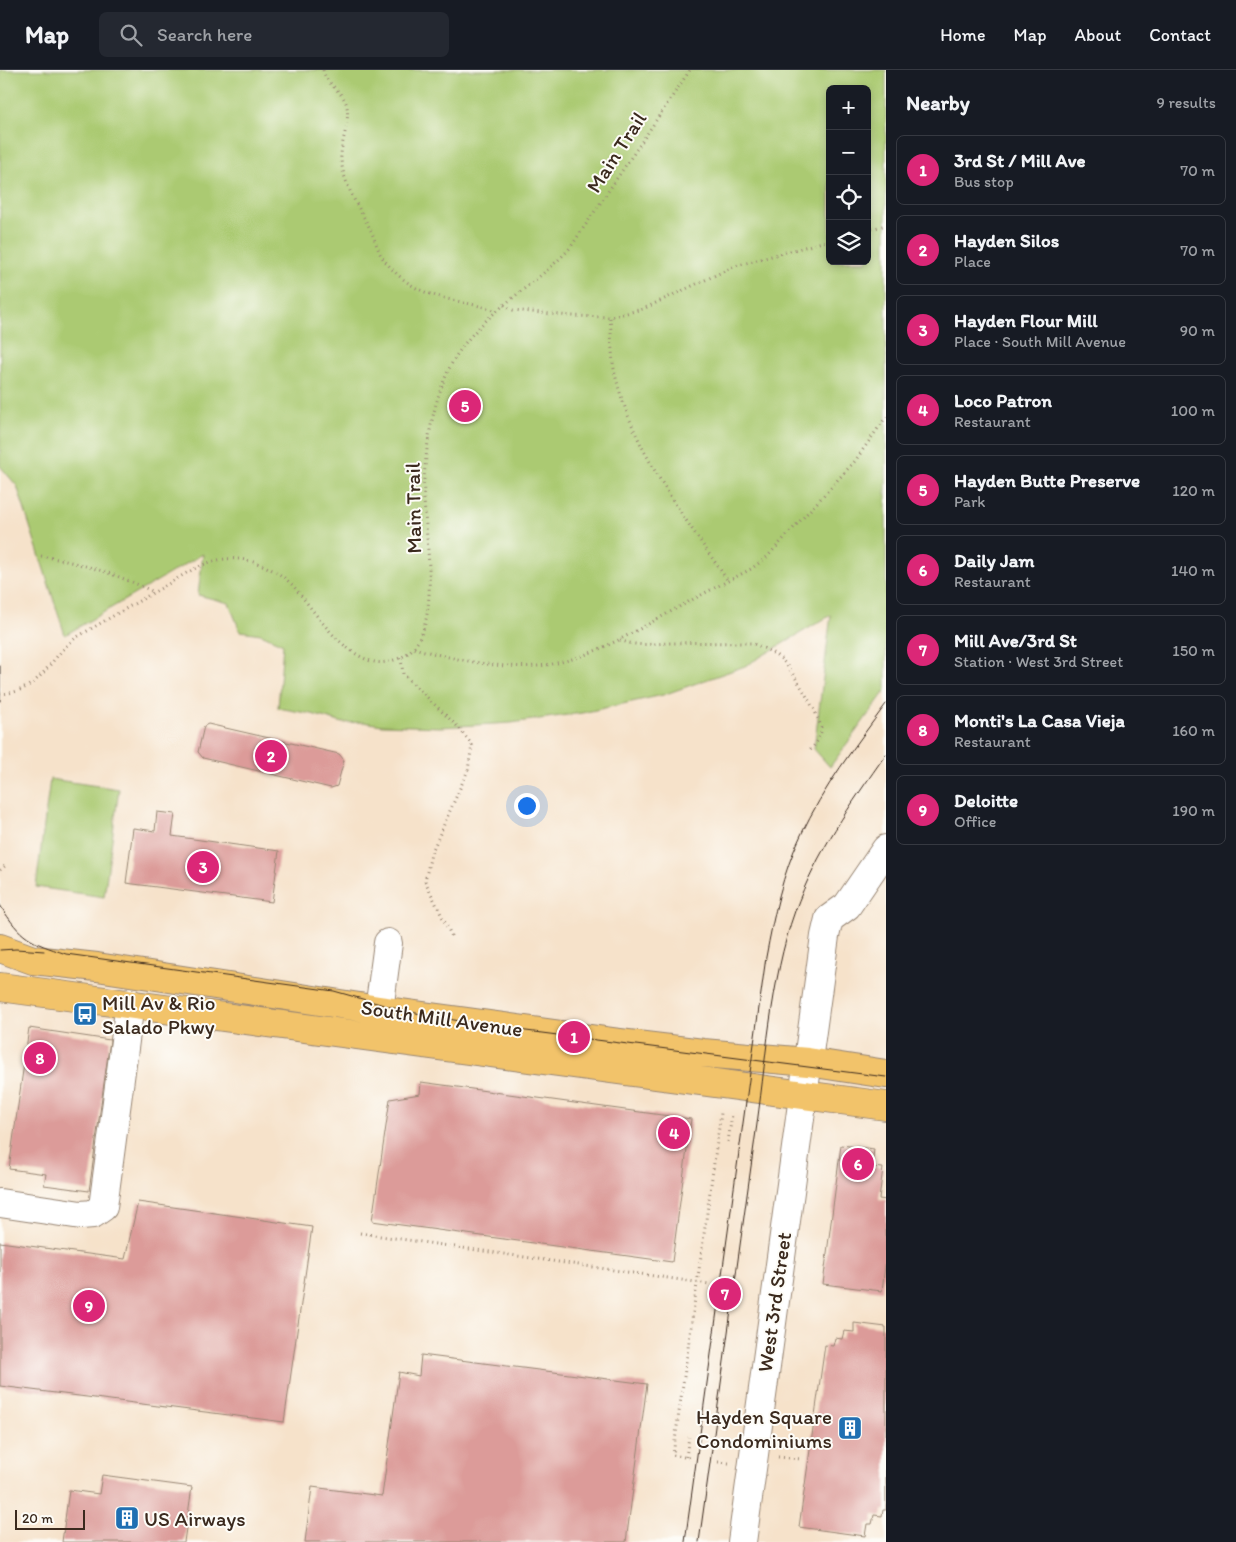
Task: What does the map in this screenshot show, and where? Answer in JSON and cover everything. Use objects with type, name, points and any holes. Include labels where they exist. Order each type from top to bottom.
[{"type":"main road","name":"South Mill Avenue","points":[[0,948],[33,960],[379,1010],[703,1053],[808,1062],[886,1074]]},
{"type":"main road","name":"South Mill Avenue","points":[[0,987],[886,1106]]},
{"type":"street","name":"West 3rd Street","points":[[742,1542],[803,1094],[829,919],[852,899],[886,849]]},
{"type":"street","points":[[379,1010],[388,943]]},
{"type":"street","points":[[0,1203],[81,1215],[93,1214],[103,1207],[130,1003]]},
{"type":"path","points":[[323,70],[324,76],[344,98],[348,108],[341,160],[349,192],[371,230],[384,260],[412,288],[440,298],[497,311]]},
{"type":"path","name":"Main Trail","points":[[414,648],[428,610],[430,591],[423,481],[428,443],[437,400],[450,368],[473,334],[504,305],[552,268],[570,248],[690,70]]},
{"type":"path","points":[[871,229],[886,225]]},
{"type":"path","points":[[504,305],[513,310],[610,318],[643,309],[736,266],[826,241]]},
{"type":"path","points":[[610,318],[615,377],[632,428],[673,500],[728,581]]},
{"type":"path","points":[[0,694],[22,690],[34,684],[64,647],[154,592],[210,562],[226,558],[265,566],[292,584],[343,645],[375,663],[389,662],[401,658],[414,648],[444,656],[521,666],[556,664],[588,654],[620,640],[752,569],[766,557],[855,461],[886,417]]},
{"type":"path","points":[[41,556],[79,563],[129,580],[154,592]]},
{"type":"path","points":[[620,640],[630,645],[645,646],[672,642],[751,643],[763,647],[782,661],[812,706],[821,728],[820,738],[809,752]]},
{"type":"path","points":[[401,658],[402,674],[459,728],[472,745],[468,770],[431,854],[425,881],[452,936]]},
{"type":"path","points":[[0,870],[5,866]]},
{"type":"path","points":[[689,1437],[687,1458],[673,1455],[721,1113]]},
{"type":"path","points":[[728,1142],[732,1115]]},
{"type":"path","points":[[360,1234],[709,1284]]},
{"type":"path","points":[[775,1457],[802,1459]]},
{"type":"green space","points":[[0,70],[886,70],[886,690],[830,767],[814,749],[831,615],[745,666],[663,695],[582,713],[511,723],[441,727],[382,725],[363,722],[343,723],[312,714],[278,708],[283,644],[261,634],[240,631],[229,603],[198,595],[203,554],[65,635],[17,486],[0,466]]},
{"type":"green space","points":[[50,779],[119,789],[104,897],[36,887]]},
{"type":"building","points":[[208,724],[339,754],[344,760],[337,786],[331,788],[203,758],[198,752],[204,726]]},
{"type":"building","points":[[157,812],[175,814],[172,836],[279,851],[272,902],[126,883],[133,828],[155,831]]},
{"type":"building","points":[[29,1028],[110,1040],[89,1191],[44,1185],[46,1174],[9,1169]]},
{"type":"building","points":[[421,1082],[691,1119],[672,1262],[372,1221],[390,1099],[420,1094]]},
{"type":"building","points":[[841,1145],[874,1149],[872,1167],[883,1168],[879,1199],[886,1200],[886,1258],[882,1291],[823,1284]]},
{"type":"building","points":[[138,1202],[312,1227],[284,1422],[0,1386],[0,1242],[125,1259]]},
{"type":"building","name":"Hayden Square Condominiums","points":[[854,1323],[886,1327],[886,1510],[883,1510],[882,1516],[874,1515],[872,1524],[867,1524],[865,1536],[799,1527],[825,1345],[833,1346],[835,1338],[842,1339],[844,1331],[854,1332]]},
{"type":"building","points":[[421,1355],[647,1384],[626,1542],[305,1542],[312,1487],[382,1496],[399,1372],[419,1376]]},
{"type":"building","name":"US Airways","points":[[102,1475],[192,1487],[184,1542],[62,1542],[69,1490],[99,1494]]},
{"type":"tram line","points":[[0,666],[0,701]]},
{"type":"tram line","points":[[685,1542],[766,957],[776,910],[794,850],[819,801],[886,704]]},
{"type":"tram line","points":[[699,1542],[774,994],[780,966],[795,911],[813,869],[847,810],[886,754]]},
{"type":"tram line","points":[[0,905],[14,926],[27,938],[66,954],[334,991],[405,1011],[487,1026],[886,1077]]},
{"type":"tram line","points":[[0,950],[44,951]]},
{"type":"place","name":"Hayden Butte Preserve","points":[[465,406]]},
{"type":"place","name":"Hayden Silos","points":[[271,756]]},
{"type":"place","name":"Hayden Flour Mill","points":[[203,867]]},
{"type":"place","name":"Mill Av & Rio Salado Pkwy","points":[[85,1014]]},
{"type":"place","name":"3rd St / Mill Ave","points":[[574,1037]]},
{"type":"place","name":"Monti's La Casa Vieja","points":[[40,1058]]},
{"type":"place","name":"Loco Patron","points":[[674,1133]]},
{"type":"place","name":"Daily Jam","points":[[858,1164]]},
{"type":"place","name":"Mill Ave/3rd St","points":[[725,1294]]},
{"type":"place","name":"Deloitte","points":[[89,1306]]},
{"type":"place","name":"Hayden Square Condominiums","points":[[850,1428]]},
{"type":"place","name":"US Airways","points":[[127,1518]]}]
